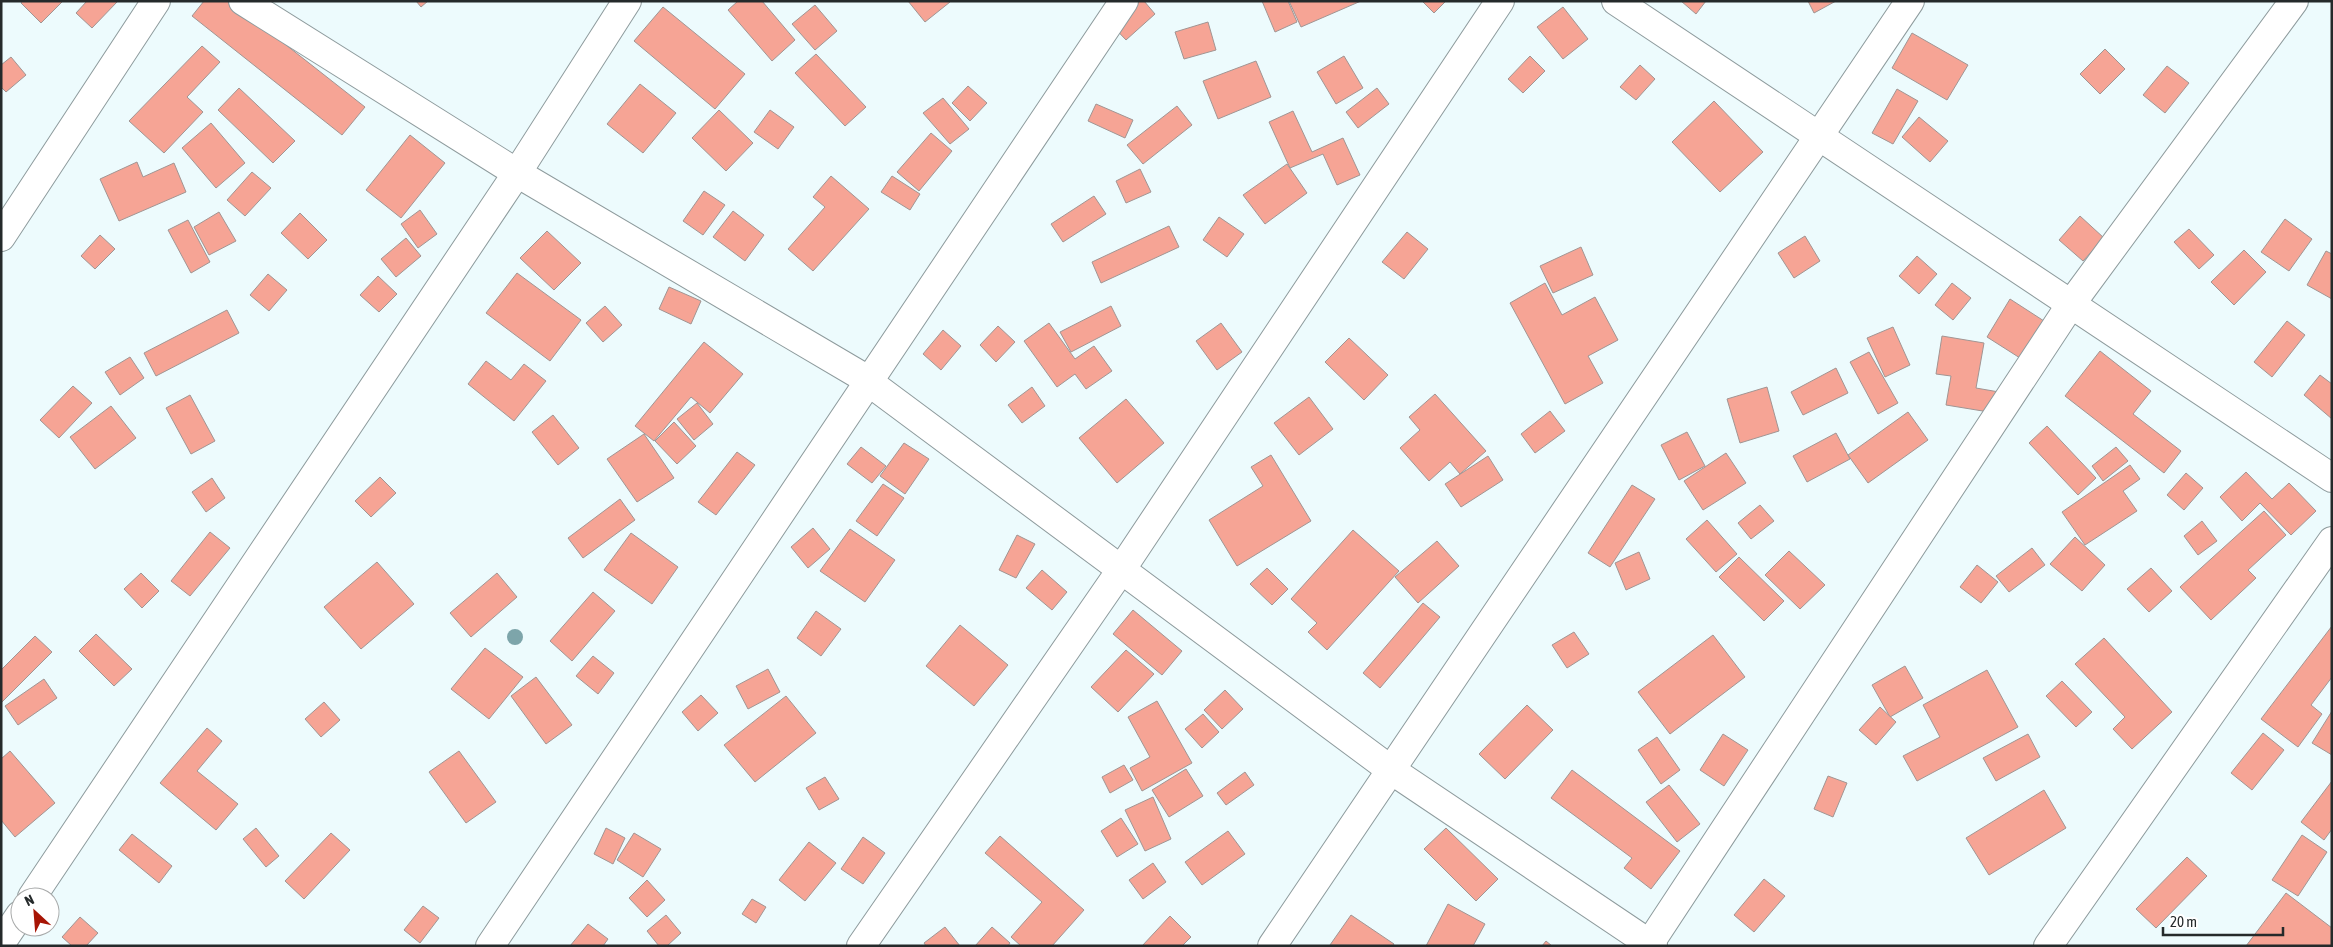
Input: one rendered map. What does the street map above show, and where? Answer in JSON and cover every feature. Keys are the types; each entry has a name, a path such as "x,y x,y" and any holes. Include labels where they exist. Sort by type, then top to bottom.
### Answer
{"street":[{"path":"1,237 156,1"},
{"path":"243,1 518,173 868,382 1391,770 1650,945 2071,304 2294,1"},
{"path":"39,887 518,173 626,1"},
{"path":"490,946 1124,1"},
{"path":"861,946 1121,570 1500,1"},
{"path":"1616,1 2332,478"},
{"path":"1272,946 1910,1"},
{"path":"2048,946 2332,541"},
{"path":"1,943 10,930"}],"building":[{"path":"22,1 63,1 41,23 21,3"},
{"path":"87,1 117,2 92,28 76,13"},
{"path":"204,1 230,1 365,107 342,135 192,16"},
{"path":"416,1 428,1 421,7"},
{"path":"738,1 762,1 795,40 772,61 728,10"},
{"path":"908,1 949,1 950,2 925,22"},
{"path":"1130,1 1144,1 1155,14 1126,40 1108,21"},
{"path":"1262,1 1288,1 1297,22 1275,32"},
{"path":"1289,1 1361,1 1301,27"},
{"path":"1422,1 1446,1 1434,13"},
{"path":"1681,1 1706,1 1696,14"},
{"path":"1808,1 1836,1 1814,13"},
{"path":"815,5 837,31 815,50 792,24"},
{"path":"663,7 745,74 715,109 634,41"},
{"path":"1563,7 1588,39 1563,59 1537,27"},
{"path":"1208,22 1216,50 1184,59 1175,32"},
{"path":"1912,33 1968,65 1947,100 1892,68"},
{"path":"202,46 220,62 187,97 203,112 164,153 129,121"},
{"path":"2105,49 2125,69 2100,94 2080,74"},
{"path":"816,54 866,107 845,126 795,73"},
{"path":"1344,56 1363,88 1336,104 1317,72"},
{"path":"1530,56 1545,71 1523,93 1508,79"},
{"path":"11,57 26,75 6,92 1,87 1,65"},
{"path":"1256,61 1271,97 1218,119 1203,81"},
{"path":"1640,65 1655,79 1636,100 1620,87"},
{"path":"2167,66 2189,83 2165,113 2143,95"},
{"path":"640,84 676,113 643,153 607,124"},
{"path":"968,86 987,103 970,121 952,103"},
{"path":"239,88 295,141 273,163 218,110"},
{"path":"1377,88 1389,104 1358,128 1346,112"},
{"path":"1897,89 1918,101 1893,144 1872,133"},
{"path":"943,98 969,129 950,144 923,113"},
{"path":"1714,101 1763,152 1720,192 1672,142"},
{"path":"1096,104 1133,120 1125,138 1088,121"},
{"path":"1177,106 1192,125 1143,164 1127,145"},
{"path":"719,110 753,143 726,171 692,138"},
{"path":"770,110 794,127 778,149 754,132"},
{"path":"1293,111 1312,152 1343,138 1360,175 1337,185 1323,154 1290,168 1269,122"},
{"path":"1919,117 1948,141 1930,162 1902,137"},
{"path":"211,123 245,163 216,188 182,148"},
{"path":"931,133 952,151 919,191 897,172"},
{"path":"410,135 445,163 401,218 366,190"},
{"path":"137,162 143,177 174,163 186,192 119,221 100,179"},
{"path":"1287,164 1307,193 1265,224 1243,195"},
{"path":"1140,169 1151,192 1126,203 1116,181"},
{"path":"252,172 271,188 245,216 227,200"},
{"path":"831,176 869,209 813,271 788,249 825,207 813,197"},
{"path":"892,176 920,194 910,210 881,192"},
{"path":"704,191 725,205 703,235 683,221"},
{"path":"1094,196 1106,214 1063,242 1051,224"},
{"path":"420,210 437,234 418,248 401,224"},
{"path":"733,211 764,235 745,261 713,237"},
{"path":"219,212 236,241 209,255 194,227"},
{"path":"300,213 327,240 308,259 281,233"},
{"path":"2080,216 2104,238 2083,261 2059,240"},
{"path":"1219,217 1244,234 1227,257 1203,240"},
{"path":"2285,219 2312,239 2289,271 2261,252"},
{"path":"188,220 210,262 191,273 168,230"},
{"path":"1169,226 1179,247 1101,283 1092,262"},
{"path":"2189,229 2214,255 2199,269 2174,242"},
{"path":"547,231 581,263 554,290 520,258"},
{"path":"1407,232 1428,249 1404,279 1382,262"},
{"path":"100,235 115,249 95,269 81,256"},
{"path":"1805,236 1820,261 1794,278 1778,253"},
{"path":"406,238 421,256 396,277 381,259"},
{"path":"1581,247 1593,275 1553,293 1540,266"},
{"path":"2244,250 2266,272 2234,305 2211,282"},
{"path":"2326,251 2332,254 2332,299 2307,285"},
{"path":"1917,256 1937,274 1919,294 1899,276"},
{"path":"517,273 581,320 550,361 486,313"},
{"path":"268,274 287,290 269,311 250,295"},
{"path":"378,276 397,294 379,312 360,295"},
{"path":"1545,283 1562,315 1595,297 1618,340 1588,356 1603,383 1565,404 1510,303"},
{"path":"1952,283 1971,298 1953,320 1935,305"},
{"path":"669,287 701,301 691,324 659,309"},
{"path":"2010,299 2044,321 2020,358 1987,337"},
{"path":"605,306 622,325 603,342 586,323"},
{"path":"1111,306 1121,326 1071,352 1060,332"},
{"path":"227,310 239,333 156,376 144,353"},
{"path":"2287,321 2305,335 2272,377 2254,362"},
{"path":"1049,323 1075,359 1094,346 1112,371 1086,389 1075,374 1057,387 1024,341"},
{"path":"1221,323 1242,352 1217,370 1196,341"},
{"path":"998,326 1015,342 996,362 980,345"},
{"path":"1893,327 1910,365 1885,377 1867,338"},
{"path":"943,330 961,346 941,370 923,354"},
{"path":"1942,336 1984,343 1976,388 1999,392 1995,413 1946,405 1951,376 1936,374"},
{"path":"1349,338 1388,375 1364,400 1325,362"},
{"path":"704,342 743,374 710,413 691,397 654,441 635,426"},
{"path":"2100,351 2151,391 2133,414 2181,451 2164,473 2065,396"},
{"path":"1869,352 1898,403 1878,414 1850,362"},
{"path":"130,357 144,378 120,395 105,372"},
{"path":"486,361 511,380 524,364 546,381 514,421 468,384"},
{"path":"1836,368 1848,393 1803,415 1791,392"},
{"path":"2320,375 2332,384 2332,419 2304,395"},
{"path":"73,386 92,403 59,438 40,420"},
{"path":"1032,387 1045,406 1022,423 1008,405"},
{"path":"1767,387 1779,431 1740,443 1727,399"},
{"path":"1435,394 1486,451 1460,474 1450,462 1429,481 1400,448 1420,430 1409,417"},
{"path":"190,395 215,441 191,454 166,408"},
{"path":"1309,397 1333,429 1299,455 1274,423"},
{"path":"1126,399 1164,443 1117,483 1079,438"},
{"path":"697,403 713,424 694,440 677,419"},
{"path":"111,406 136,438 95,469 70,437"},
{"path":"1550,411 1565,431 1535,453 1521,434"},
{"path":"1908,412 1928,440 1868,483 1848,455"},
{"path":"553,415 579,448 558,465 532,432"},
{"path":"674,422 696,446 677,464 655,441"},
{"path":"2047,426 2096,478 2078,495 2029,443"},
{"path":"1687,432 1705,466 1679,480 1661,445"},
{"path":"1836,433 1850,459 1807,482 1793,456"},
{"path":"644,434 674,478 637,502 607,459"},
{"path":"904,443 929,459 905,494 880,476"},
{"path":"861,447 886,466 872,483 847,464"},
{"path":"2116,447 2128,461 2103,481 2092,466"},
{"path":"737,452 755,465 716,515 698,502"},
{"path":"1726,453 1746,483 1703,510 1684,481"},
{"path":"1271,455 1311,521 1237,566 1209,520 1263,486 1251,467"},
{"path":"1488,456 1503,480 1461,507 1445,484"},
{"path":"2130,465 2140,479 2123,491 2137,511 2085,545 2062,512"},
{"path":"2246,472 2272,499 2289,483 2316,511 2291,535 2260,503 2242,521 2220,497"},
{"path":"2186,473 2203,488 2184,510 2167,495"},
{"path":"380,477 396,493 371,517 355,501"},
{"path":"212,478 225,498 206,512 192,492"},
{"path":"883,484 904,498 877,536 856,521"},
{"path":"1632,485 1655,499 1610,567 1588,553"},
{"path":"620,499 635,520 583,558 568,538"},
{"path":"1760,505 1774,521 1751,539 1738,523"},
{"path":"2264,511 2286,535 2248,570 2256,578 2211,620 2180,587"},
{"path":"1707,520 1737,554 1716,572 1686,539"},
{"path":"2202,521 2217,541 2198,555 2184,536"},
{"path":"813,528 830,549 808,568 791,547"},
{"path":"850,529 895,560 865,602 820,571"},
{"path":"1353,530 1399,571 1327,650 1308,632 1317,623 1291,599"},
{"path":"210,532 230,548 190,596 171,581"},
{"path":"631,533 678,567 652,604 604,570"},
{"path":"1017,535 1035,544 1016,578 999,570"},
{"path":"2075,537 2105,565 2082,591 2050,564"},
{"path":"1437,541 1459,566 1418,603 1395,577"},
{"path":"2032,548 2045,565 2009,592 1996,576"},
{"path":"1789,551 1825,585 1800,609 1765,575"},
{"path":"1639,552 1650,579 1626,590 1615,563"},
{"path":"1739,557 1784,601 1764,621 1719,577"},
{"path":"377,562 414,604 361,649 324,607"},
{"path":"1977,565 1998,582 1981,603 1960,587"},
{"path":"1267,568 1288,589 1272,605 1250,584"},
{"path":"2151,568 2172,591 2149,612 2127,589"},
{"path":"1042,570 1067,592 1052,610 1026,588"},
{"path":"141,573 159,591 142,608 124,589"},
{"path":"497,573 517,597 471,637 450,613"},
{"path":"593,592 615,611 572,661 550,641"},
{"path":"1423,603 1440,617 1380,688 1363,673"},
{"path":"1133,610 1182,651 1162,675 1113,634"},
{"path":"816,611 841,629 821,656 797,638"},
{"path":"960,625 1008,665 974,706 926,666"},
{"path":"2332,626 2332,677 2311,705 2322,714 2298,747 2261,719"},
{"path":"1574,632 1589,654 1567,668 1552,645"},
{"path":"96,634 132,669 114,686 79,651"},
{"path":"1713,635 1745,677 1670,734 1638,692"},
{"path":"35,636 52,652 1,703 1,670"},
{"path":"2104,638 2172,712 2132,749 2113,729 2125,717 2075,664"},
{"path":"485,648 523,677 489,719 451,689"},
{"path":"1126,650 1154,674 1118,712 1091,687"},
{"path":"593,656 614,673 598,694 576,676"},
{"path":"1905,666 1923,698 1890,717 1872,685"},
{"path":"768,669 780,692 748,709 736,686"},
{"path":"1987,670 2018,727 1917,781 1903,756 1940,737 1923,705"},
{"path":"536,677 572,725 546,744 511,696"},
{"path":"44,679 57,698 18,725 5,706"},
{"path":"2062,681 2092,712 2076,727 2046,696"},
{"path":"1225,690 1243,709 1222,729 1204,710"},
{"path":"701,695 718,713 698,731 682,712"},
{"path":"786,696 816,733 755,782 724,745"},
{"path":"1157,701 1192,763 1142,791 1130,768 1150,757 1128,717"},
{"path":"324,702 340,720 321,737 305,719"},
{"path":"1527,705 1553,730 1505,779 1479,754"},
{"path":"1880,707 1896,722 1876,745 1859,730"},
{"path":"2332,711 2332,755 2312,743"},
{"path":"1203,714 1219,732 1202,748 1185,729"},
{"path":"207,728 222,741 197,771 238,804 216,830 160,783"},
{"path":"2263,733 2284,750 2252,790 2231,773"},
{"path":"1723,734 1748,750 1724,786 1700,770"},
{"path":"2028,734 2040,757 1996,781 1983,758"},
{"path":"1657,737 1680,770 1661,784 1638,750"},
{"path":"10,751 55,803 15,837 1,820 1,759"},
{"path":"459,751 496,802 466,823 429,772"},
{"path":"1124,765 1133,780 1110,793 1102,777"},
{"path":"1186,769 1203,796 1169,817 1152,790"},
{"path":"1572,770 1680,851 1651,889 1624,868 1632,858 1551,798"},
{"path":"1245,772 1254,785 1226,805 1217,793"},
{"path":"1828,776 1847,783 1833,817 1814,809"},
{"path":"825,777 839,799 819,810 806,788"},
{"path":"2332,781 2332,829 2324,840 2301,822"},
{"path":"1669,785 1700,824 1677,842 1646,802"},
{"path":"2044,790 2066,828 1989,875 1966,838"},
{"path":"1153,797 1171,839 1145,851 1125,810"},
{"path":"1121,818 1138,844 1117,857 1101,831"},
{"path":"256,828 279,856 266,867 243,839"},
{"path":"606,828 625,838 613,864 594,854"},
{"path":"1446,828 1498,879 1476,901 1424,849"},
{"path":"1228,831 1245,854 1202,885 1185,862"},
{"path":"331,833 350,850 304,899 285,881"},
{"path":"634,833 661,849 643,877 617,860"},
{"path":"132,834 172,866 159,883 119,850"},
{"path":"2302,835 2327,852 2298,896 2272,880"},
{"path":"1000,836 1084,910 1052,946 1021,946 1011,937 1042,902 985,853"},
{"path":"863,837 885,853 863,884 841,869"},
{"path":"809,842 836,863 805,901 779,880"},
{"path":"2187,857 2207,876 2156,928 2136,909"},
{"path":"1153,863 1166,882 1143,899 1129,880"},
{"path":"1764,879 1785,896 1754,932 1734,915"},
{"path":"647,880 665,900 647,917 629,898"},
{"path":"2286,893 2332,928 2332,946 2246,946"},
{"path":"752,899 766,907 756,923 742,914"},
{"path":"1448,904 1485,924 1473,946 1426,946"},
{"path":"423,906 439,918 420,943 404,930"},
{"path":"666,915 681,933 667,946 659,946 647,931"},
{"path":"1351,915 1394,944 1393,946 1330,945"},
{"path":"1170,916 1191,937 1182,946 1142,946"},
{"path":"80,917 98,933 86,946 72,946 62,937"},
{"path":"588,924 608,939 603,946 570,946"},
{"path":"945,927 960,946 926,946 924,943"},
{"path":"992,927 1010,943 1008,946 975,946"},
{"path":"1546,941 1552,946 1542,946"}]}
